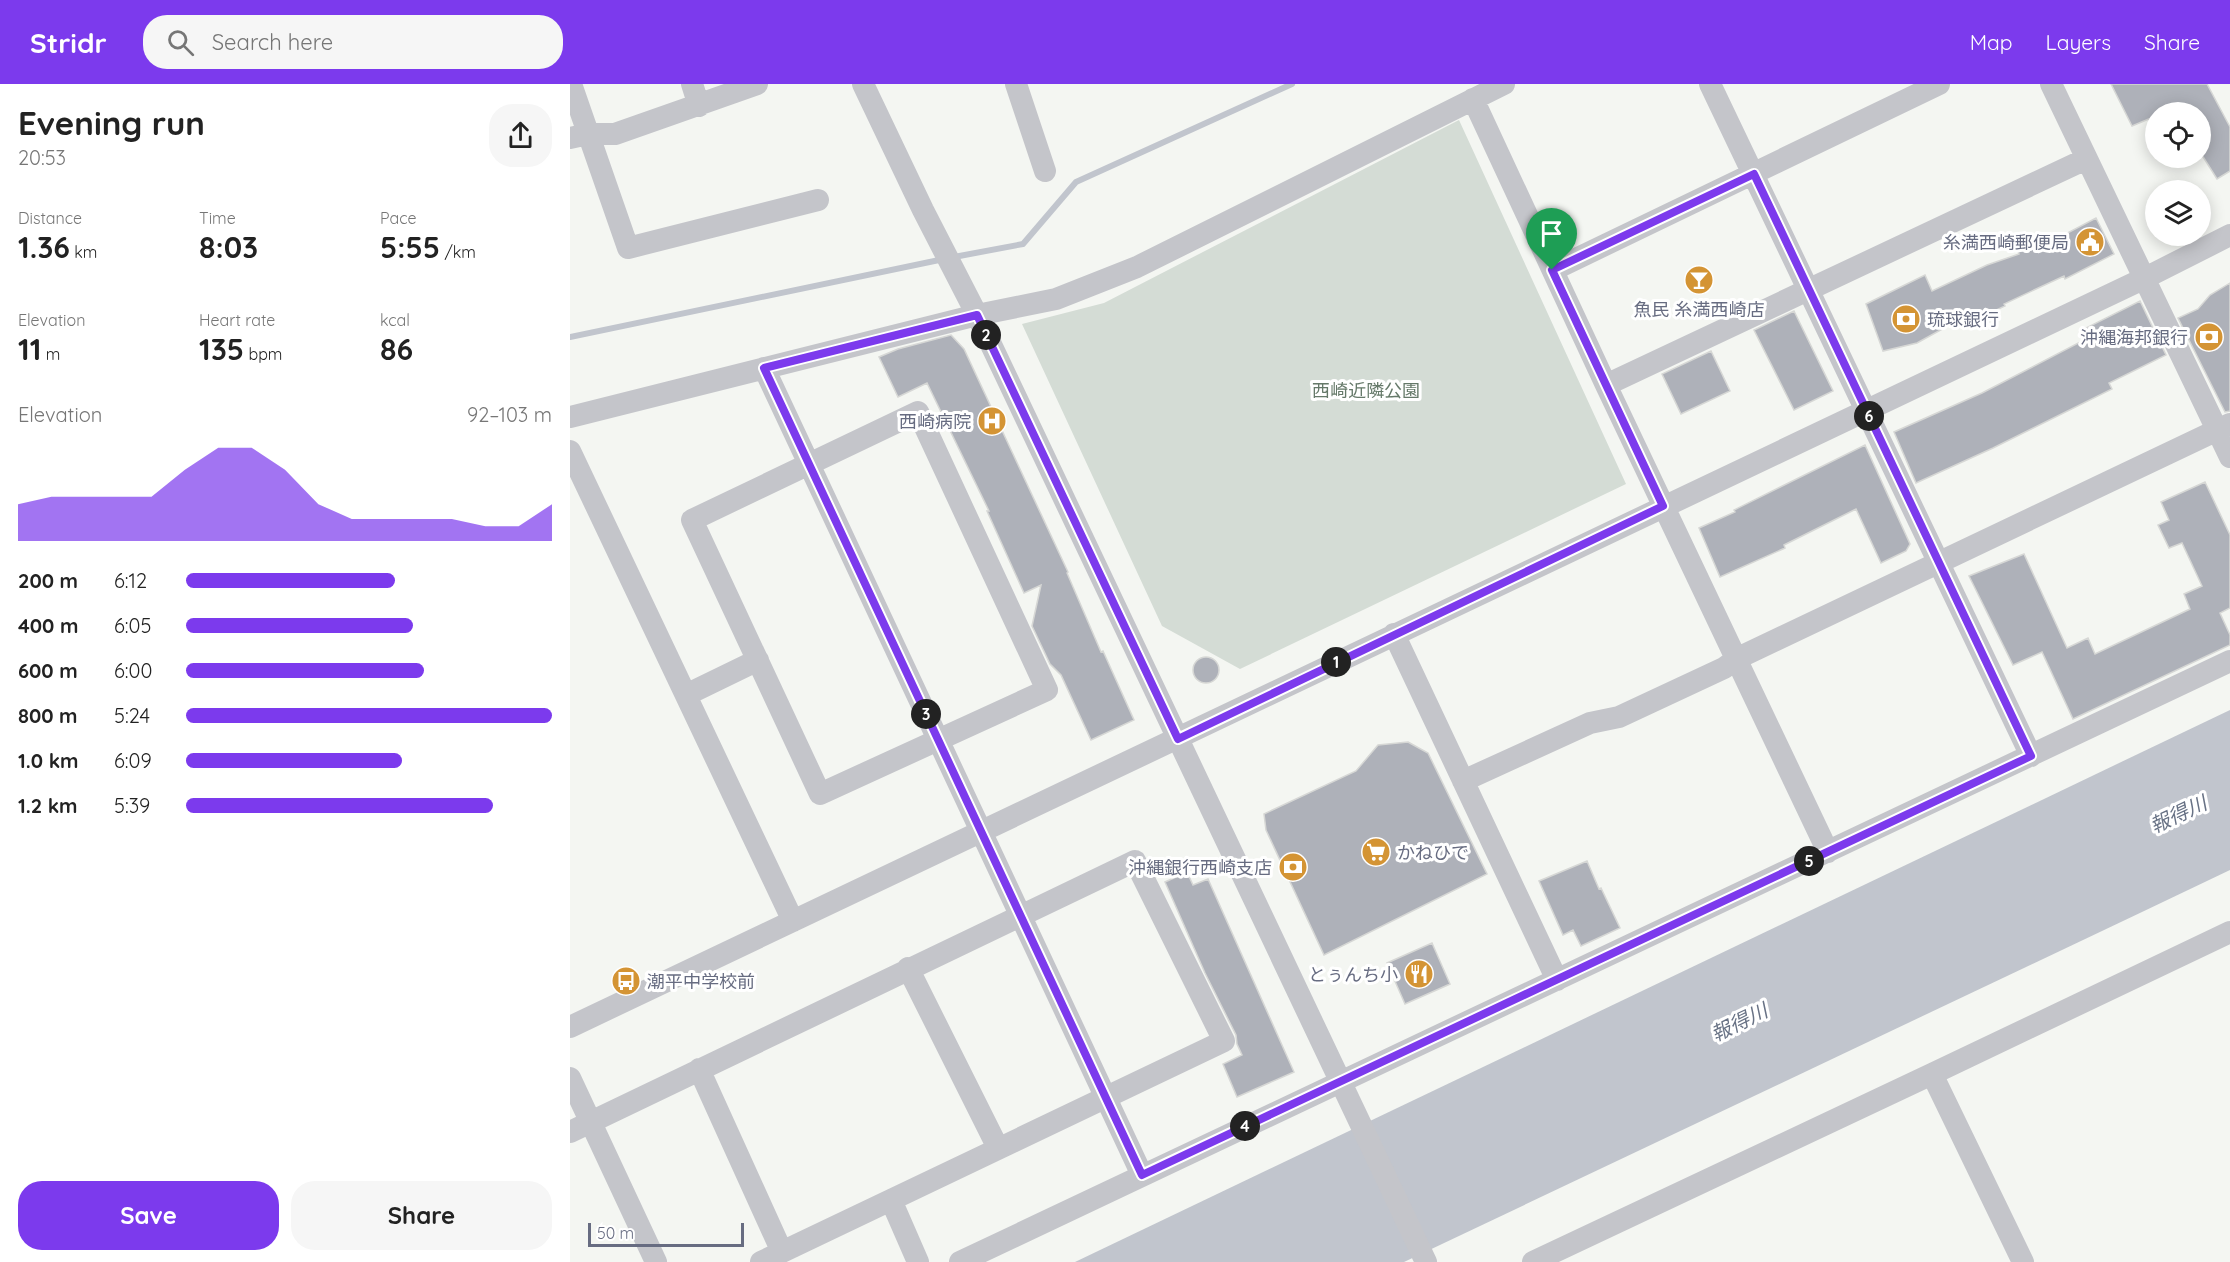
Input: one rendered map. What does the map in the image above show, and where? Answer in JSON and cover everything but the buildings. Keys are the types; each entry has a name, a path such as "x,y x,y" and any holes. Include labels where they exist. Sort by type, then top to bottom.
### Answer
{"street":[{"path":"571,84 579,136 628,249 818,200"},
{"path":"692,84 699,105"},
{"path":"579,136 615,134 757,84"},
{"path":"863,84 923,210 977,315 1426,1262"},
{"path":"1016,84 1045,171"},
{"path":"570,417 977,315 1056,299 1137,267 1504,84"},
{"path":"1710,84 2031,756"},
{"path":"1552,270 1939,84"},
{"path":"2051,84 2145,278 2224,427 2230,457"},
{"path":"1473,99 1828,852"},
{"path":"1606,385 2086,159"},
{"path":"570,1027 2145,278 2230,235"},
{"path":"764,368 1142,1175"},
{"path":"918,411 1047,690 820,794 692,520 810,465 918,411"},
{"path":"1463,781 1590,723 1619,717 2224,427"},
{"path":"570,451 793,921"},
{"path":"1394,634 1557,980"},
{"path":"686,695 758,660"},
{"path":"960,1262 2230,661"},
{"path":"570,1132 1020,914 1135,861 1224,1041 761,1262"},
{"path":"1533,1262 2230,932"},
{"path":"908,968 998,1149"},
{"path":"699,1069 782,1252"},
{"path":"1932,1074 2023,1262"},
{"path":"570,1078 656,1262"},
{"path":"891,1200 918,1262"}],"green space":[{"name":"西崎近隣公園","path":"1459,120 1626,484 1240,669 1162,626 1022,324 1104,303"}],"water":[{"name":"報得川","path":"2230,710 2230,870 1404,1262 1075,1262"}],"waterway":[{"path":"954,257 1023,244 1076,182 1292,84"},
{"path":"570,337 944,259"}],"place":[{"name":"糸満西崎郵便局","path":"2090,242"},
{"name":"魚民 糸満西崎店","path":"1699,280"},
{"name":"琉球銀行","path":"1906,319"},
{"name":"沖縄海邦銀行","path":"2209,337"},
{"name":"西崎病院","path":"992,421"},
{"name":"かねひで","path":"1376,852"},
{"name":"沖縄銀行西崎支店","path":"1293,867"},
{"name":"とぅんち小","path":"1419,974"},
{"name":"潮平中学校前","path":"626,981"}],"route":[{"path":"1754,174 2031,756 1142,1175 764,368 977,315 1178,739 1663,506 1552,270 1754,174"}]}
